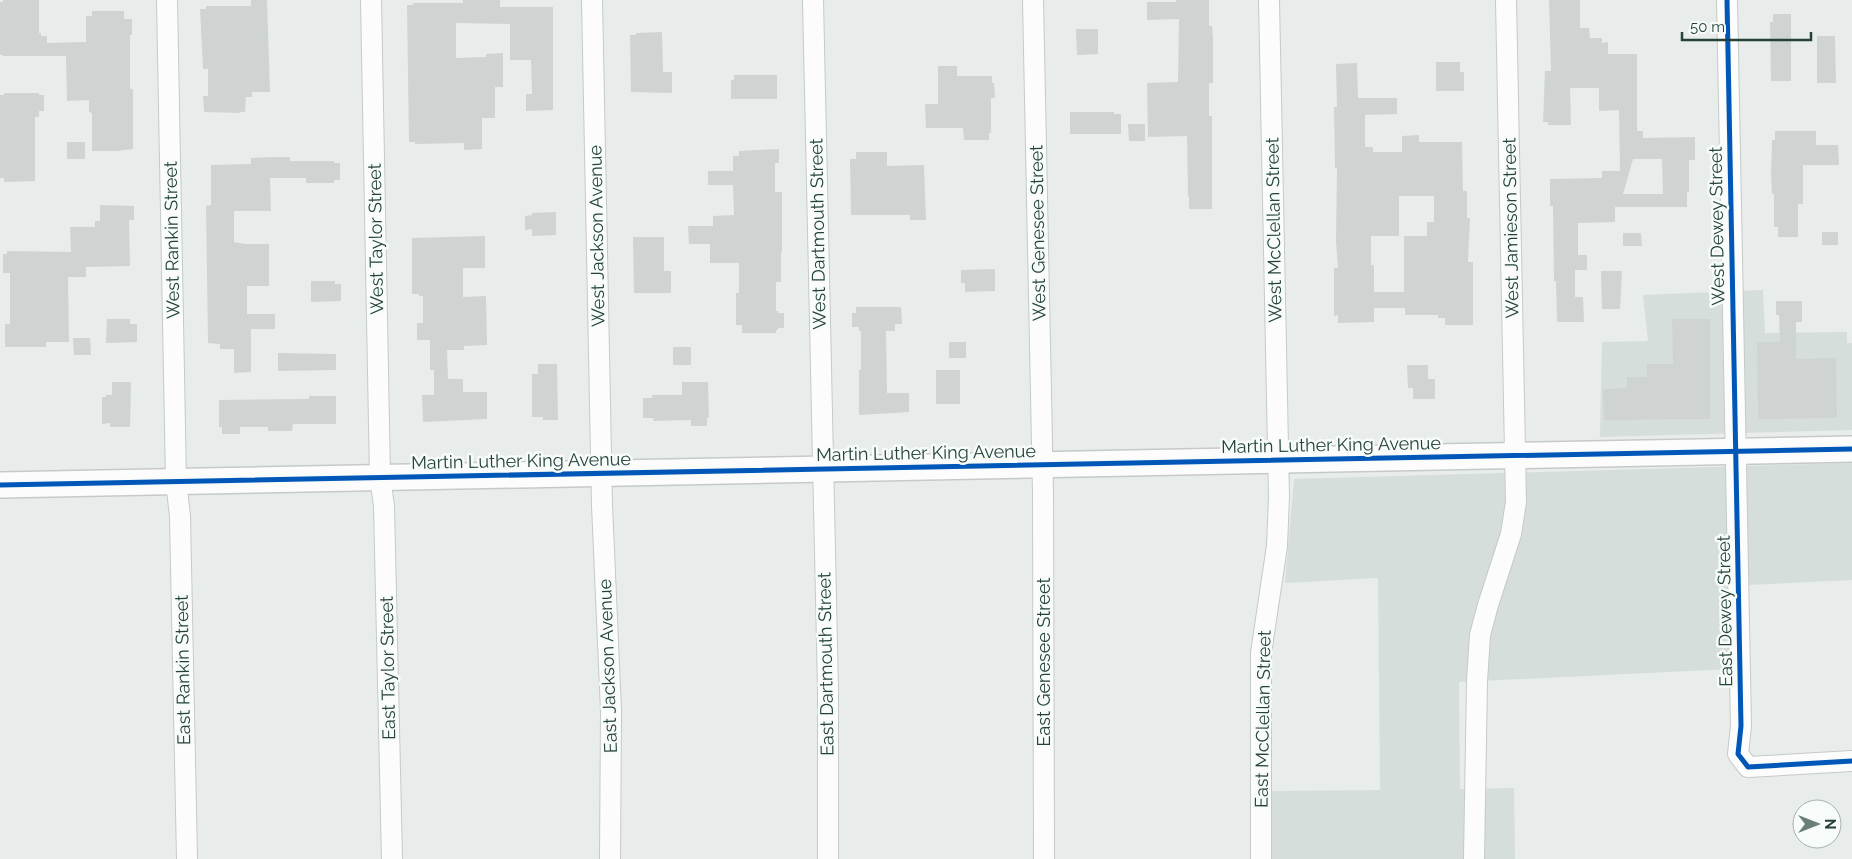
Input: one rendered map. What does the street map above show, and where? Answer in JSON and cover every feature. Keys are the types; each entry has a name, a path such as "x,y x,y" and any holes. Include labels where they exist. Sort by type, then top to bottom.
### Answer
{"street":[{"name":"West Rankin Street","path":"167,0 176,481"},
{"name":"West Taylor Street","path":"371,0 380,477"},
{"name":"West Jackson Avenue","path":"592,0 602,473"},
{"name":"West Dartmouth Street","path":"813,0 822,469"},
{"name":"West Genesee Street","path":"1033,0 1042,465"},
{"name":"West McClellan Street","path":"1270,0 1278,460"},
{"name":"West Jamieson Street","path":"1474,859 1477,681 1480,635 1488,605 1504,561 1516,502 1506,0"},
{"name":"West Dewey Street","path":"1726,0 1735,452"},
{"name":"Martin Luther King Avenue","path":"0,485 1852,449"},
{"name":"East Dewey Street","path":"1735,452 1741,726 1738,754 1748,767 1852,761"},
{"name":"East McClellan Street","path":"1261,859 1261,653 1277,546 1278,460"},
{"name":"East Genesee Street","path":"1042,465 1044,859"},
{"name":"East Dartmouth Street","path":"822,469 828,690 828,859"},
{"name":"East Jackson Avenue","path":"602,473 611,711 610,859"},
{"name":"East Taylor Street","path":"380,477 384,506 392,859"},
{"name":"East Rankin Street","path":"176,481 180,516 187,859"}],"shaded area":[{"path":"1763,290 1765,333 1847,332 1847,343 1852,343 1852,430 1600,437 1602,342 1648,341 1643,295"},
{"path":"1852,463 1852,580 1728,586 1731,669 1459,682 1460,789 1514,788 1515,859 1270,859 1269,791 1380,790 1378,578 1285,583 1294,479"}],"building":[{"path":"3,0 39,0 39,33 41,33 41,36 47,36 47,43 86,42 86,16 92,16 92,11 124,11 124,19 132,19 132,35 130,35 130,89 133,89 133,149 92,151 92,113 89,112 89,100 67,101 66,56 0,55 0,2 3,2"},
{"path":"251,0 267,0 270,92 252,92 252,97 246,97 245,112 204,112 203,96 208,96 208,69 203,69 200,9 206,9 206,6 251,6"},
{"path":"463,0 500,0 500,7 553,7 553,110 526,111 526,94 532,94 531,60 510,60 510,24 456,23 456,58 486,57 486,54 503,53 503,87 495,87 495,118 482,118 482,149 464,150 464,143 415,144 415,142 409,142 407,5 413,5 413,3 463,3"},
{"path":"1176,0 1209,0 1209,26 1212,26 1213,37 1213,83 1209,83 1209,116 1212,116 1212,209 1189,209 1187,136 1148,137 1147,83 1178,82 1179,19 1147,20 1147,2 1176,2"},
{"path":"1549,0 1580,0 1580,28 1589,28 1590,38 1602,38 1602,43 1608,42 1608,54 1637,54 1637,131 1643,131 1643,138 1695,137 1695,160 1689,160 1687,207 1615,207 1615,222 1578,223 1578,255 1587,255 1587,270 1575,270 1575,297 1583,297 1584,322 1557,322 1556,281 1554,281 1553,206 1550,206 1550,179 1602,178 1602,171 1620,171 1619,110 1599,111 1599,88 1570,88 1571,125 1548,125 1548,122 1543,122 1545,71 1551,71","holes":["1633,159 1662,159 1663,194 1623,194"]},
{"path":"1773,14 1791,14 1791,81 1771,81 1770,22 1773,22"},
{"path":"1076,29 1098,29 1098,54 1077,55"},
{"path":"662,32 663,72 672,72 672,93 631,92 630,35"},
{"path":"1817,36 1835,36 1836,83 1817,83"},
{"path":"1436,62 1460,62 1460,72 1464,72 1464,91 1436,91"},
{"path":"1357,63 1358,98 1397,98 1397,114 1365,115 1365,147 1373,147 1373,152 1402,152 1402,136 1419,135 1419,142 1462,142 1463,191 1467,191 1467,218 1470,218 1468,262 1473,262 1473,325 1445,325 1445,318 1438,318 1438,315 1405,315 1405,308 1374,308 1374,322 1338,323 1338,315 1334,316 1334,268 1338,268 1334,107 1337,107 1336,64","holes":["1399,196 1434,196 1434,222 1427,222 1427,236 1404,236 1404,292 1374,292 1374,265 1371,265 1371,236 1399,236"]},
{"path":"938,66 957,66 957,76 992,76 995,98 991,98 991,133 989,133 989,140 964,140 963,128 926,128 925,104 938,104"},
{"path":"734,75 777,75 777,99 731,99 731,80 734,80"},
{"path":"4,93 39,93 39,95 44,95 44,111 39,111 39,117 35,117 35,181 4,182 4,178 0,178 0,95 4,95"},
{"path":"1070,112 1114,112 1114,114 1121,114 1121,134 1070,134"},
{"path":"1128,124 1145,124 1145,141 1129,141"},
{"path":"1775,131 1816,131 1816,145 1838,145 1839,165 1803,165 1803,204 1798,204 1798,237 1778,237 1778,227 1774,227 1774,194 1772,194 1771,176 1772,140 1775,140"},
{"path":"67,142 85,142 85,159 67,159"},
{"path":"779,149 779,163 775,163 775,192 782,192 782,252 781,282 776,282 776,311 784,313 784,328 778,328 776,333 742,333 742,325 736,325 736,293 739,293 739,263 710,263 710,244 689,244 688,226 713,226 713,216 734,215 733,185 708,185 708,171 733,171 733,156 739,156 739,151"},
{"path":"856,152 887,152 887,166 924,165 926,220 910,220 910,215 851,215 850,159 856,159"},
{"path":"290,157 290,161 334,161 334,163 340,163 340,180 334,180 334,183 306,183 306,178 270,178 271,211 234,211 234,242 269,244 269,286 247,286 247,314 275,314 275,329 251,329 251,372 234,373 234,349 220,349 220,344 208,343 206,206 211,205 211,165 251,164 251,158"},
{"path":"100,205 134,206 134,220 129,220 130,266 86,267 86,277 68,277 69,342 46,342 46,347 5,347 5,324 10,324 10,273 3,273 3,254 7,254 7,251 71,252 70,227 95,227 95,221 100,221"},
{"path":"556,212 556,235 532,236 532,229 525,230 525,216 532,215 532,213"},
{"path":"1822,232 1838,232 1838,245 1822,245"},
{"path":"1623,233 1641,233 1642,246 1623,246"},
{"path":"485,236 485,268 463,268 463,297 486,296 487,345 464,346 464,350 447,350 448,379 463,379 463,392 487,392 487,419 423,422 422,395 434,395 434,370 430,370 430,340 417,340 417,323 423,323 423,296 412,294 412,238"},
{"path":"633,237 664,237 664,271 671,271 671,293 634,293"},
{"path":"995,269 995,291 965,292 965,283 961,283 961,270"},
{"path":"1601,271 1622,271 1620,309 1602,309"},
{"path":"311,281 335,281 335,284 341,284 341,301 311,302"},
{"path":"1776,301 1802,301 1802,322 1796,322 1796,359 1836,358 1837,418 1758,419 1757,342 1780,342 1779,315 1776,315"},
{"path":"856,307 901,307 902,324 895,324 895,331 886,331 887,393 909,393 909,412 859,415 861,331 859,331 859,327 852,327 852,313 856,313"},
{"path":"107,319 130,319 130,324 137,324 137,342 106,343"},
{"path":"1672,319 1710,319 1710,419 1604,420 1603,389 1627,388 1627,377 1647,377 1647,364 1673,364"},
{"path":"73,338 90,338 91,355 74,355"},
{"path":"949,342 966,342 966,358 949,358"},
{"path":"673,347 691,347 691,365 673,365"},
{"path":"278,353 336,354 336,370 278,371"},
{"path":"538,364 557,364 558,420 543,420 543,417 532,417 532,374 538,374"},
{"path":"1407,365 1428,365 1428,379 1435,379 1435,399 1413,399 1413,388 1408,388"},
{"path":"936,370 960,370 960,404 936,404"},
{"path":"112,382 131,382 130,427 110,427 110,423 102,424 102,397 112,395"},
{"path":"682,382 708,382 709,418 707,418 707,426 691,426 691,420 654,421 653,418 643,418 643,398 652,398 652,395 682,395"},
{"path":"309,396 336,396 336,424 293,424 292,431 268,431 268,427 240,427 240,434 222,434 222,427 219,427 219,400 309,399"}],"cycle path":[{"path":"1727,0 1741,726 1738,754 1748,767 1852,761"},
{"path":"0,485 1852,449"}]}
